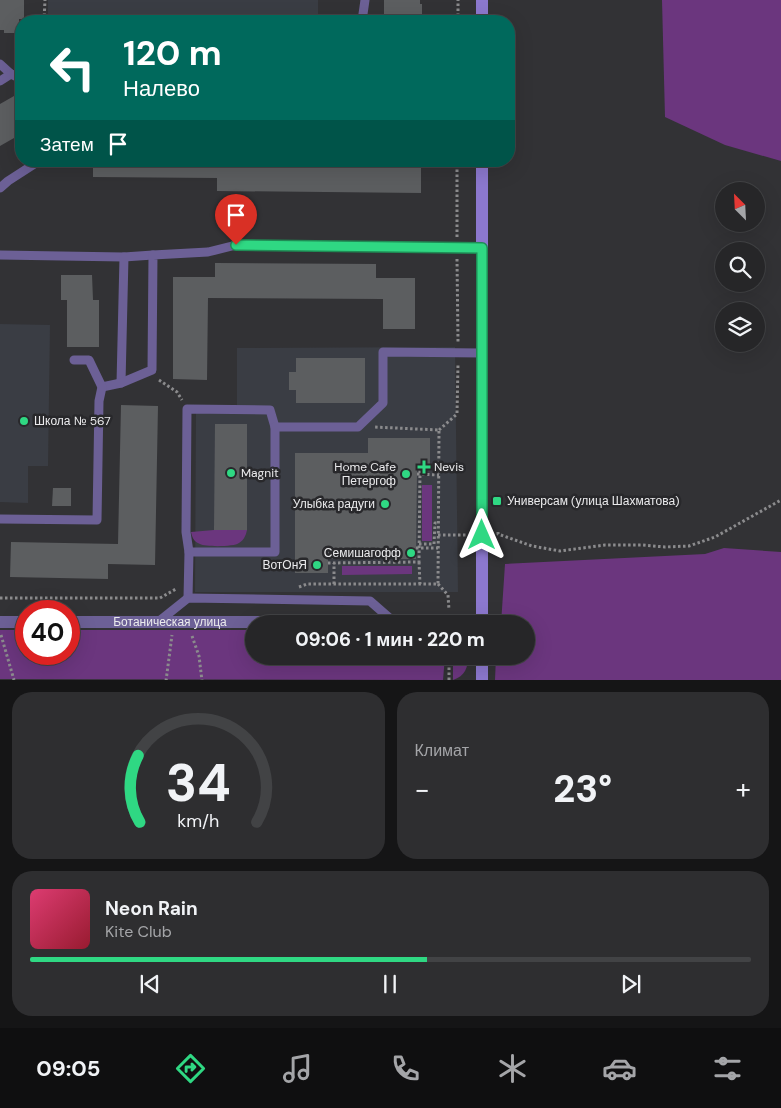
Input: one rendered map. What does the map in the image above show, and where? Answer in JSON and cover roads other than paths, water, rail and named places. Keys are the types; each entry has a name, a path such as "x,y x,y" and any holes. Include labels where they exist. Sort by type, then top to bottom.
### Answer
{"street":[{"path":"482,0 482,15"},
{"path":"482,167 482,615"},
{"path":"0,622 15,622"},
{"name":"Ботаническая улица","path":"80,622 245,622"},
{"path":"482,665 482,680"}],"lane":[{"path":"363,15 365,0"},
{"path":"0,64 15,76"},
{"path":"0,81 11,74"},
{"path":"0,188 30,167"},
{"path":"0,256 124,257 208,252 236,245 482,248"},
{"path":"102,388 152,370 153,254"},
{"path":"121,382 124,257"},
{"path":"275,426 358,427 383,403 383,352 482,353"},
{"path":"0,520 96,520 99,401 102,388 89,360 74,360"},
{"path":"188,598 190,552 186,532 187,409 270,410 275,426 275,552 190,552"},
{"path":"158,622 188,598 370,601 386,615"}],"place":[{"name":"Школа № 567","path":"24,421"},
{"name":"Nevis","path":"424,467"},
{"name":"Magnit","path":"231,473"},
{"name":"Home Cafe Петергоф","path":"406,474"},
{"name":"Универсам (улица Шахматова)","path":"497,501"},
{"name":"Улыбка радуги","path":"385,504"},
{"name":"Семишагофф","path":"411,553"},
{"name":"ВотОнЯ","path":"317,565"}]}
